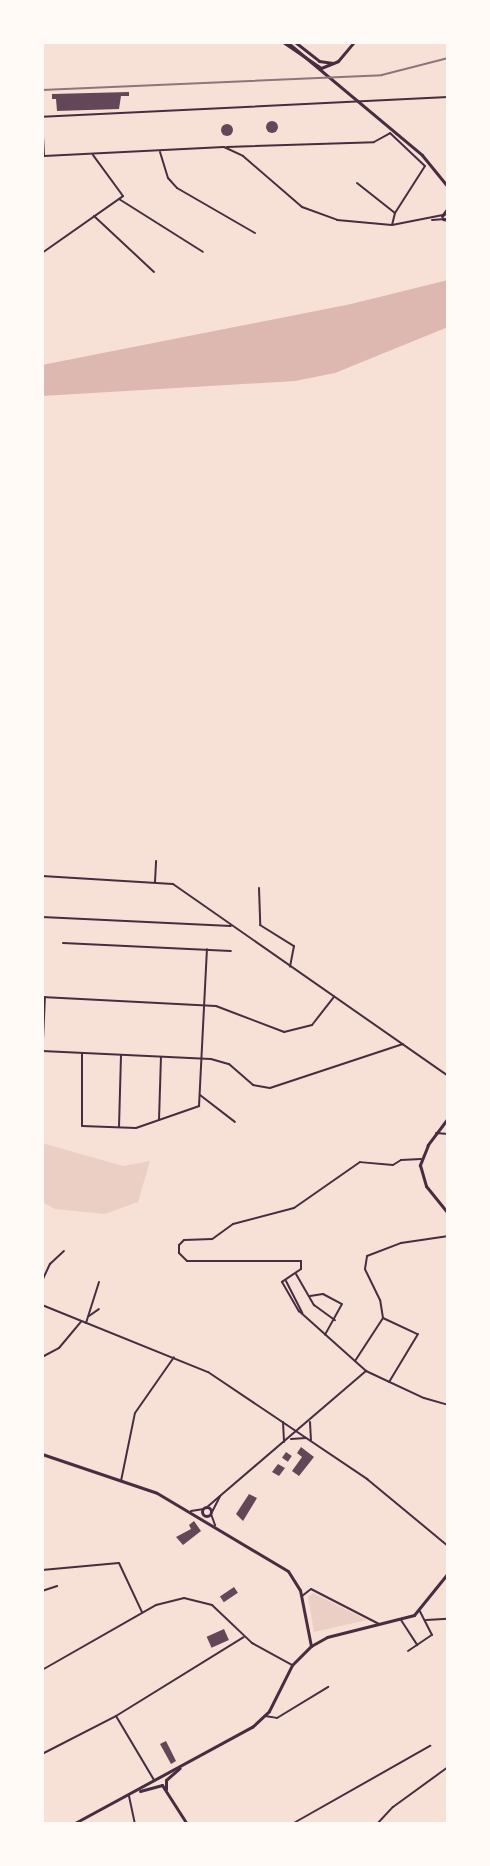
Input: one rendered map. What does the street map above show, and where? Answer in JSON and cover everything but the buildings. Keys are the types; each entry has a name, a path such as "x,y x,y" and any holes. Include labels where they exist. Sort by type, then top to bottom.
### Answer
{"main road":[{"path":"283,42 315,67 338,61 354,42"},
{"path":"287,42 422,155 448,187"},
{"path":"295,42 319,62 338,61"},
{"path":"448,208 442,217 448,219"},
{"path":"448,1118 436,1133 422,1159 422,1179 448,1213"},
{"path":"42,1454 157,1493 191,1511 208,1515"},
{"path":"205,1508 208,1515"},
{"path":"205,1508 215,1525 288,1571 302,1596 311,1646"},
{"path":"139,1791 154,1780 180,1768 266,1716 292,1665 311,1646 327,1637 401,1620 420,1611 448,1573"},
{"path":"180,1768 166,1780 166,1789 186,1824"},
{"path":"73,1824 157,1784 166,1789"}],"street":[{"path":"392,225 395,213 426,166 390,133 374,142 43,156 42,116 448,97"},
{"path":"224,147 243,156 302,207 351,224 392,225 448,214"},
{"path":"160,152 168,178 177,188 255,233"},
{"path":"42,253 119,199 123,191 93,155"},
{"path":"357,183 395,213"},
{"path":"119,199 203,252"},
{"path":"94,216 154,272"},
{"path":"155,882 156,861"},
{"path":"42,876 173,884 448,1076"},
{"path":"259,888 260,925 294,946 290,967"},
{"path":"42,917 233,926"},
{"path":"63,943 231,951"},
{"path":"82,1053 80,1124 136,1128 199,1106 207,950"},
{"path":"42,1062 44,997 203,1005 240,1012 274,1030 294,1031 312,1025 334,996"},
{"path":"42,1051 221,1061 253,1085 270,1088 404,1044"},
{"path":"119,1127 121,1055"},
{"path":"159,1120 162,1057"},
{"path":"200,1095 235,1122"},
{"path":"436,1133 448,1134"},
{"path":"422,1159 402,1160 393,1165 360,1162 283,1214 237,1222 212,1239 188,1239 179,1245 180,1256 187,1261 301,1262 302,1266 295,1274 282,1282 302,1313 366,1371 389,1383 448,1405"},
{"path":"355,1361 383,1317 380,1300 365,1269 367,1256 383,1247 448,1236"},
{"path":"42,1281 50,1264 64,1251"},
{"path":"295,1274 315,1307 335,1320"},
{"path":"286,1280 302,1313"},
{"path":"86,1323 99,1282"},
{"path":"310,1296 323,1294 341,1303 335,1320 325,1335"},
{"path":"42,1305 81,1322 175,1356 208,1372 367,1479 448,1546"},
{"path":"89,1316 99,1309"},
{"path":"383,1317 418,1334 389,1383"},
{"path":"42,1357 59,1348 81,1322"},
{"path":"121,1481 135,1413 175,1356"},
{"path":"191,1511 205,1508 366,1371"},
{"path":"310,1421 310,1439"},
{"path":"283,1422 284,1442"},
{"path":"288,1439 310,1439"},
{"path":"215,1525 208,1515 222,1493"},
{"path":"42,1570 119,1563 142,1612"},
{"path":"42,1591 57,1586"},
{"path":"302,1596 311,1589 380,1624"},
{"path":"42,1670 142,1612 169,1600 193,1598 212,1605 244,1637 292,1665"},
{"path":"408,1651 432,1635 420,1611"},
{"path":"426,1620 448,1619"},
{"path":"401,1620 417,1646"},
{"path":"42,1754 116,1716 244,1637"},
{"path":"266,1716 277,1718 328,1687"},
{"path":"116,1716 154,1780"},
{"path":"292,1824 430,1746"},
{"path":"377,1824 393,1807 448,1767"},
{"path":"129,1796 135,1824"}],"shaded area":[{"path":"448,280 448,327 335,373 295,381 42,396 42,365 351,304"},
{"path":"42,1143 123,1166 150,1161 138,1202 105,1214 55,1209 42,1202"},
{"path":"313,1593 367,1620 314,1632 308,1597"}],"railway":[{"path":"42,90 382,75 448,58"}]}
